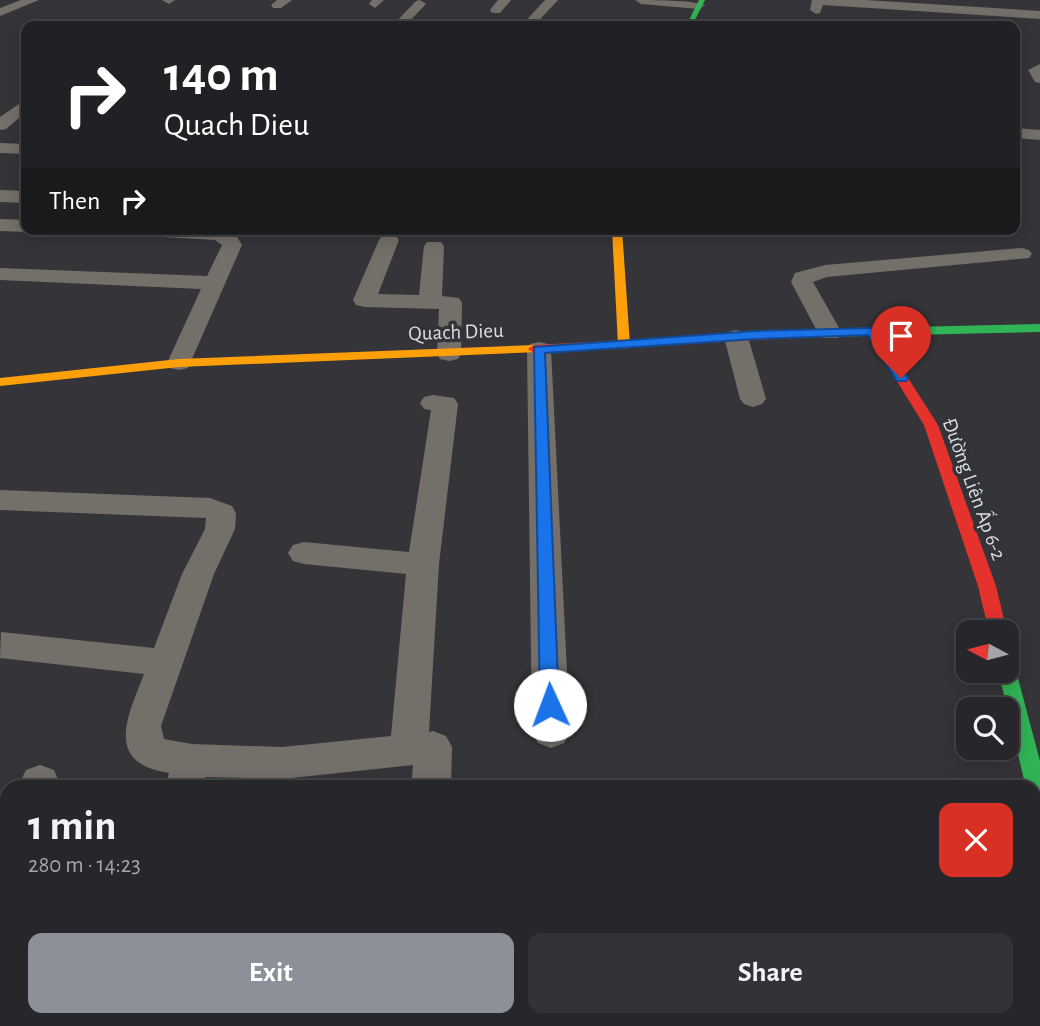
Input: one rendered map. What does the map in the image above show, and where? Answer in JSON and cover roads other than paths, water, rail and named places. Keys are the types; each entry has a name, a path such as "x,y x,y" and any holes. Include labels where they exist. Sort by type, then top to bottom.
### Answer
{"main road":[{"path":"692,21 701,2"},
{"path":"617,235 624,345"},
{"name":"Quach Dieu","path":"0,382 179,363 449,354 872,331 1040,328"},
{"name":"Đường Liên Ấp 6-2","path":"872,331 931,425 987,586 995,620"},
{"path":"1011,683 1032,744 1037,780"}],"street":[{"path":"0,12 33,0"},
{"path":"532,21 552,0"},
{"path":"641,0 701,2"},
{"path":"820,14 817,2 822,1 964,5 1040,15"},
{"path":"403,21 420,4"},
{"path":"964,5 972,21"},
{"path":"1040,68 1035,70 1040,79"},
{"path":"0,108 21,107"},
{"path":"0,125 21,109"},
{"path":"1020,133 1040,135"},
{"path":"0,148 21,149"},
{"path":"0,196 21,197"},
{"path":"0,225 21,226"},
{"path":"179,363 235,235"},
{"path":"389,240 364,300 451,303 449,354"},
{"path":"430,302 434,246"},
{"path":"830,333 802,282 808,275 1022,254"},
{"path":"0,274 213,283"},
{"path":"736,337 753,399"},
{"path":"539,349 551,732"},
{"path":"0,500 210,508 221,513 220,529 198,574 143,726 147,748 187,774 409,750 423,564 445,404 433,404"},
{"path":"304,553 423,564"},
{"path":"1,645 166,663"},
{"path":"431,780 433,747"}]}
